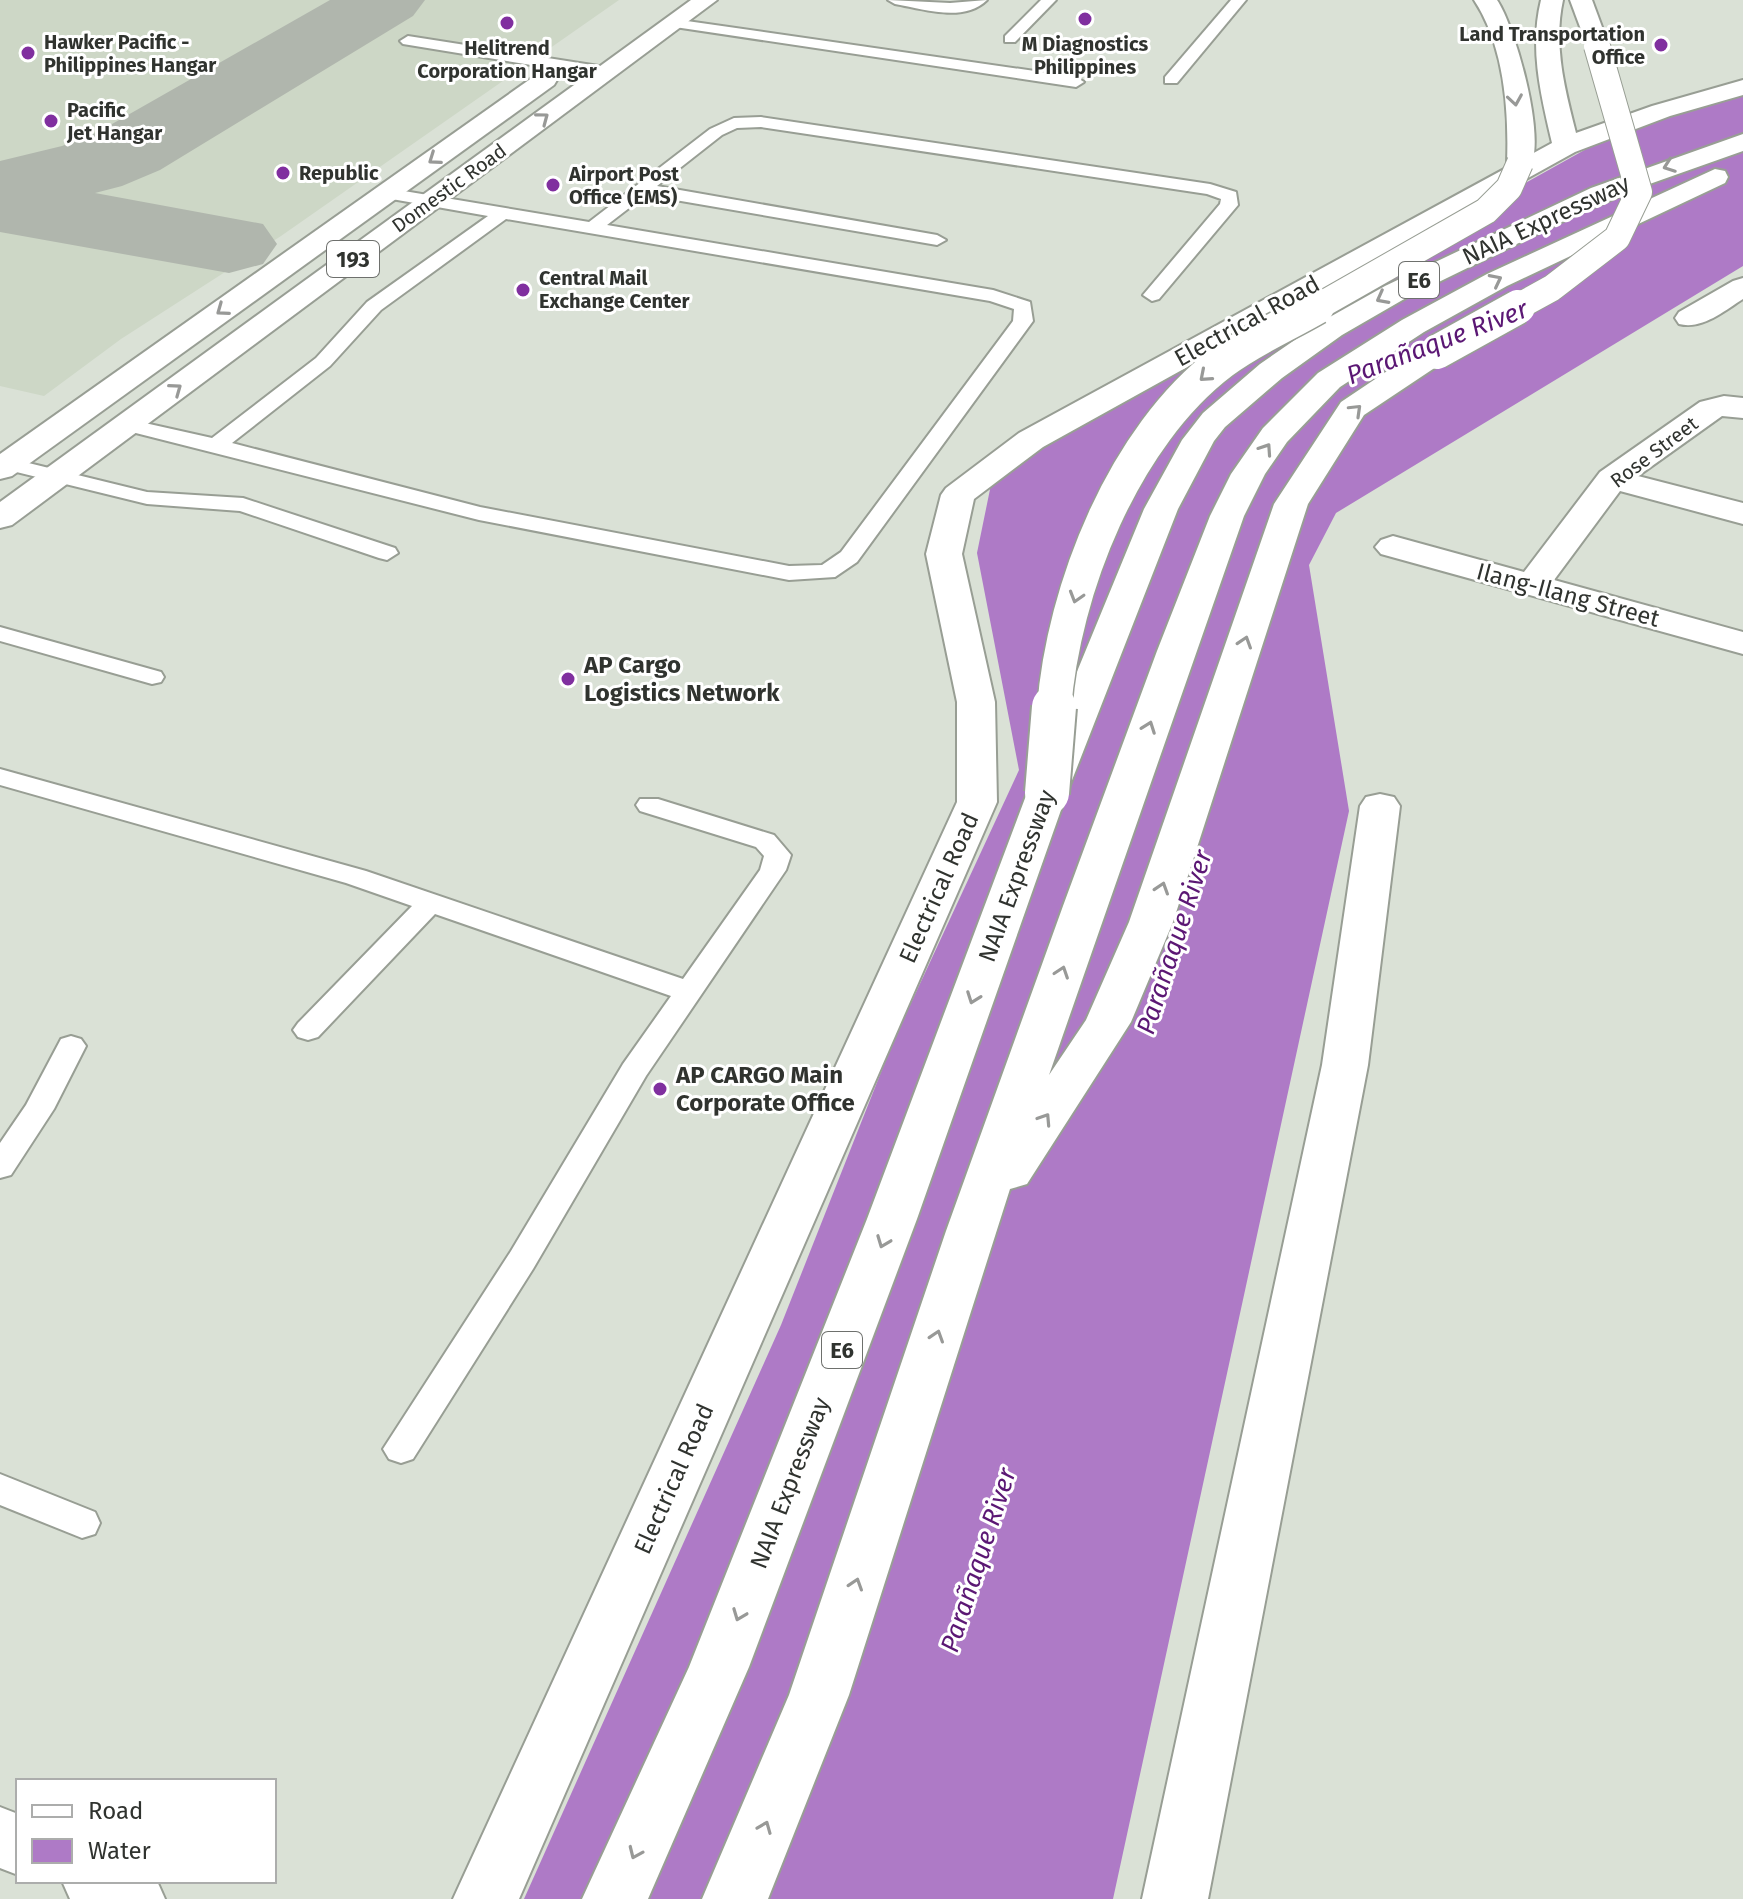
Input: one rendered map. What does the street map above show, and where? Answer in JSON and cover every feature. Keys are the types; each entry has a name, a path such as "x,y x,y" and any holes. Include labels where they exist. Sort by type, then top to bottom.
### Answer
{"main road":[{"name":"Domestic Road","path":"0,518 706,0"},
{"path":"1047,793 1057,664 1075,599 1111,500 1157,428 1181,399 1223,361 1470,221 1499,199 1515,178 1520,163 1520,139 1505,40 1494,12 1485,0"},
{"path":"1552,0 1548,23 1552,92 1566,146"},
{"path":"971,1231 1108,1022 1151,922 1291,504 1352,409 1437,352 1552,288 1617,238 1639,192 1581,0"},
{"name":"Domestic Road","path":"3,464 600,41"},
{"name":"Electrical Road","path":"486,1899 977,802 976,702 944,554 958,495 1031,440 1566,146 1661,111 1743,87"},
{"name":"NAIA Expressway","path":"615,1899 719,1667 892,1219 1047,793 1161,509 1212,423 1277,365 1381,298 1569,205 1626,181 1743,142"},
{"name":"NAIA Expressway","path":"735,1899 819,1695 971,1231 1191,611 1227,516 1248,474 1275,435 1329,380 1413,326 1608,225 1743,167"},
{"path":"1690,318 1743,287"},
{"name":"Rose Street","path":"1532,585 1612,479 1711,409 1734,407"},
{"path":"1612,479 1743,514"},
{"name":"Ilang-Ilang Street","path":"1393,547 1743,643"},
{"path":"1175,1899 1345,1065 1380,806"},
{"path":"98,1883 132,1899"}],"lane":[{"path":"895,0 956,7 980,0"},
{"path":"1010,39 1049,0"},
{"path":"1171,80 1239,0"},
{"path":"673,23 1076,82"},
{"path":"408,41 605,72"},
{"path":"591,229 716,132 734,123 761,122 1210,189 1230,196 1229,205 1152,295"},
{"path":"642,189 937,240"},
{"path":"127,425 479,513 789,573 827,572 849,557 1023,321 1023,306 993,296 386,193"},
{"path":"216,445 323,362 374,306 503,213"},
{"path":"3,464 147,498 243,505 387,553"},
{"path":"0,634 152,677"},
{"path":"0,777 356,877 687,991"},
{"path":"401,1449 522,1260 634,1071 773,870 778,855 765,841 649,805"},
{"path":"308,1030 430,903"},
{"path":"0,1167 39,1109 71,1046"},
{"path":"0,1489 82,1523"}],"shaded area":[{"path":"0,0 619,0 281,236 121,339 44,396 0,386"}],"water":[{"name":"Parañaque River","path":"1743,96 1743,266 1336,513 1309,565 1349,811 1113,1899 524,1899 781,1325 893,1042 1019,770 977,553 996,460 1314,301 1615,133"}],"taxiway":[{"path":"0,188 90,167 129,151 386,0"},
{"path":"0,204 229,244"}],"place":[{"name":"M Diagnostics Philippines","path":"1085,19"},
{"name":"Helitrend Corporation Hangar","path":"507,23"},
{"name":"Land Transportation Office","path":"1661,45"},
{"name":"Hawker Pacific - Philippines Hangar","path":"28,53"},
{"name":"Pacific Jet Hangar","path":"51,121"},
{"name":"Republic","path":"283,173"},
{"name":"Airport Post Office (EMS)","path":"553,185"},
{"name":"Central Mail Exchange Center","path":"523,290"},
{"name":"AP Cargo Logistics Network","path":"568,679"},
{"name":"AP CARGO Main Corporate Office","path":"660,1089"}]}
